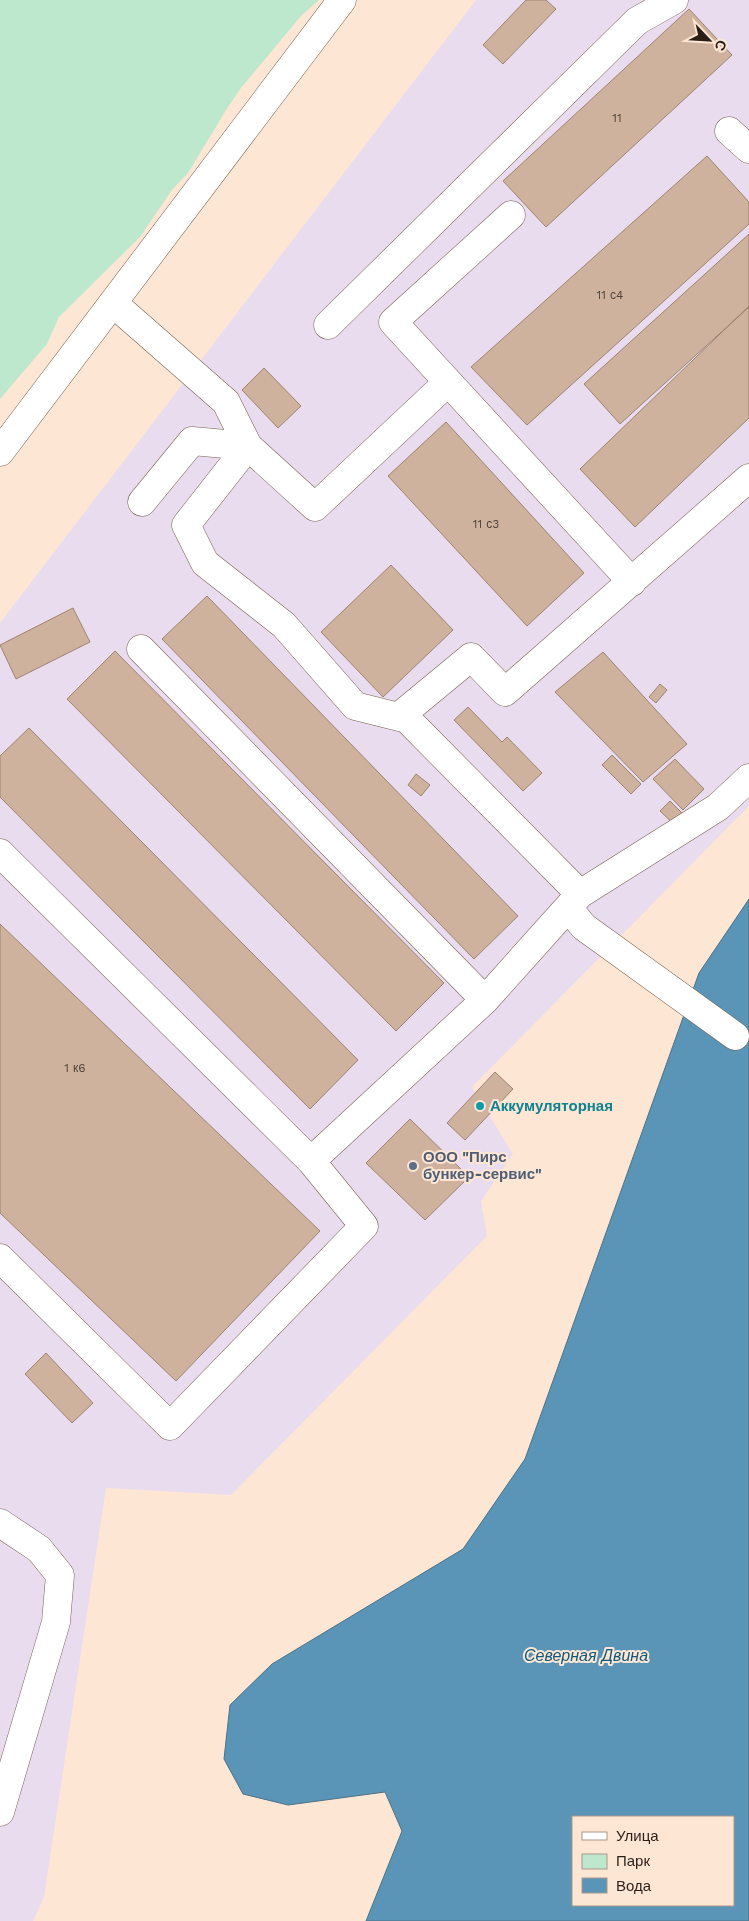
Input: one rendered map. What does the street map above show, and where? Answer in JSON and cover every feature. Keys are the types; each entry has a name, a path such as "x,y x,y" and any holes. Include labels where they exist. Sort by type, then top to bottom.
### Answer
{"lane":[{"path":"0,452 342,0"},
{"path":"328,325 637,21 674,0"},
{"path":"729,131 749,149"},
{"path":"511,215 393,322 632,582"},
{"path":"113,303 226,402 248,446 315,507 448,382"},
{"path":"142,502 192,441 248,446"},
{"path":"248,446 186,525 205,563 284,625 355,706 407,720"},
{"path":"735,1036 584,926 574,901 402,714 471,657 505,692 749,478"},
{"path":"141,649 485,1000"},
{"path":"311,1161 485,1000 574,901 718,807 749,778"},
{"path":"0,853 311,1161 364,1226 170,1426 0,1258"},
{"path":"0,1523 39,1549 60,1575 56,1622 0,1812"}],"shaded area":[{"path":"476,0 749,0 749,806 472,1087 513,1154 481,1201 487,1236 231,1495 106,1488 44,1897 33,1921 0,1921 0,623"}],"green space":[{"path":"0,0 319,0 301,16 241,88 188,173 172,190 140,237 59,317 47,344 0,399"}],"water":[{"name":"Северная Двина","path":"749,899 749,1921 366,1921 402,1831 385,1792 288,1805 243,1794 224,1759 230,1705 272,1664 463,1549 525,1459 699,973"}],"building":[{"path":"526,0 546,0 556,9 503,64 483,45"},
{"path":"689,9 732,55 546,227 503,181"},
{"path":"707,156 749,202 749,224 527,425 471,367"},
{"path":"749,234 749,307 620,424 584,384"},
{"path":"749,306 749,418 635,527 580,469"},
{"path":"264,368 301,406 278,428 242,390"},
{"path":"446,422 584,573 527,626 388,476"},
{"path":"391,565 453,630 383,697 321,632"},
{"path":"207,596 518,916 474,959 162,639"},
{"path":"73,608 90,642 16,679 0,645"},
{"path":"115,651 444,983 396,1031 67,699"},
{"path":"603,652 687,744 643,782 555,692"},
{"path":"660,684 667,690 656,703 649,697"},
{"path":"468,707 502,742 507,737 542,773 523,791 454,720"},
{"path":"29,728 358,1060 310,1109 0,797 0,756"},
{"path":"612,755 641,784 631,794 602,765"},
{"path":"675,759 704,789 683,810 653,779"},
{"path":"416,774 430,785 421,796 408,785"},
{"path":"670,801 688,819 679,829 660,811"},
{"path":"0,924 320,1231 176,1381 0,1213"},
{"name":"Аккумуляторная","path":"495,1072 513,1089 465,1140 447,1123"},
{"path":"410,1119 469,1177 425,1220 366,1163"},
{"path":"46,1353 93,1403 72,1423 25,1374"}],"place":[{"name":"Аккумуляторная","path":"480,1106"},
{"name":"ООО \"Пирс бункер-сервис\"","path":"413,1166"}]}
